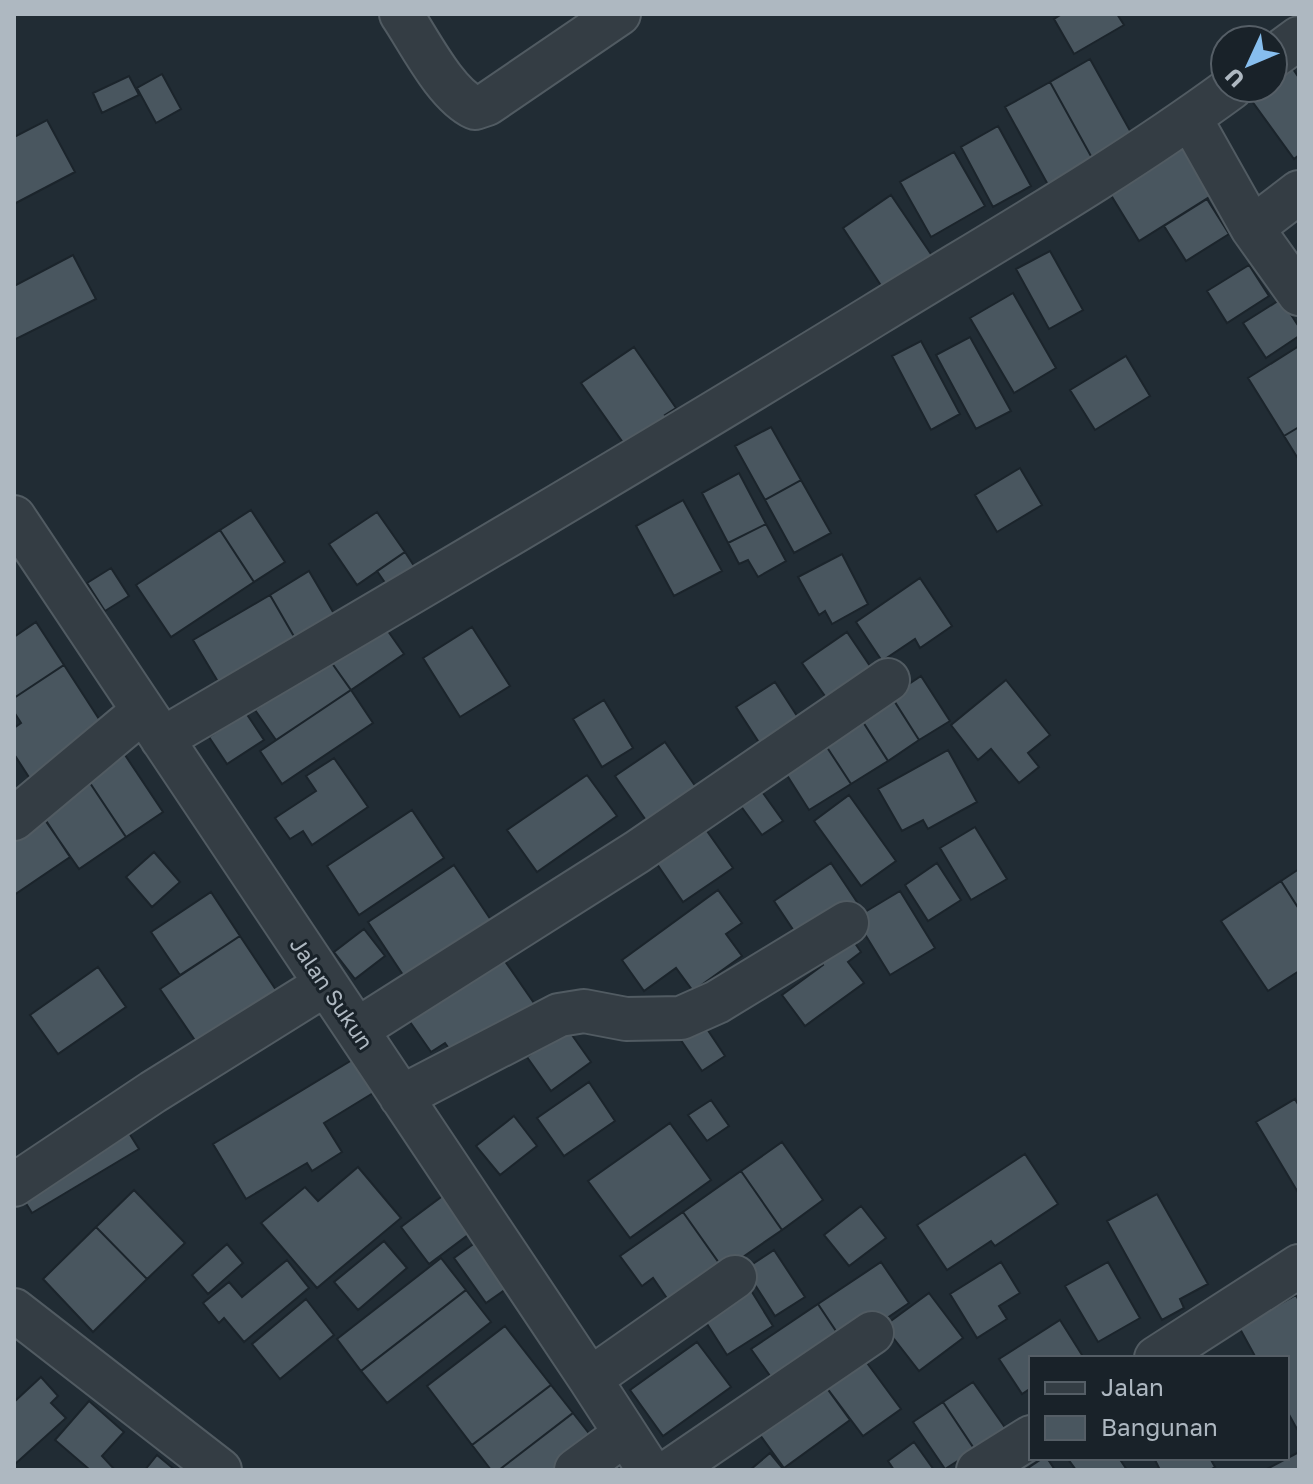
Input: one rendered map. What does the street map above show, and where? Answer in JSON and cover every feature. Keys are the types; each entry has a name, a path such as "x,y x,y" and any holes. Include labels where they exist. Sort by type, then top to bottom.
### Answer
{"street":[{"path":"401,14 451,88 464,103 475,108 487,104 619,14"},
{"path":"14,819 153,725 668,442 1209,104"},
{"path":"1190,118 1252,228 1299,294"},
{"path":"1252,228 1299,192"},
{"name":"Jalan Sukun","path":"14,517 649,1470"},
{"path":"358,1029 637,852 888,680"},
{"path":"401,1097 559,1015 584,1011 626,1019 681,1018 717,1002 847,923"},
{"path":"14,1185 153,1092 326,984"},
{"path":"1159,1356 1299,1266"},
{"path":"590,1379 735,1277"},
{"path":"14,1310 220,1470"},
{"path":"671,1470 872,1333"},
{"path":"576,1470 625,1434"},
{"path":"978,1470 1029,1438"}],"building":[{"path":"1062,14 1117,14 1124,25 1074,54 1054,19"},
{"path":"1090,59 1138,145 1097,167 1050,82"},
{"path":"1291,66 1299,78 1299,155 1294,159 1254,104 1289,104"},
{"path":"162,74 181,109 156,123 137,88"},
{"path":"129,76 139,95 102,113 93,93"},
{"path":"1050,82 1097,167 1052,192 1005,107"},
{"path":"47,120 75,172 14,204 14,137"},
{"path":"998,126 1031,186 993,207 961,147"},
{"path":"1188,135 1222,189 1139,241 1106,187"},
{"path":"954,152 985,206 931,237 900,182"},
{"path":"891,195 935,260 886,293 843,228"},
{"path":"1207,199 1229,234 1186,261 1164,226"},
{"path":"1050,251 1083,310 1049,329 1016,269"},
{"path":"73,255 96,299 14,340 14,286"},
{"path":"1249,265 1269,296 1227,323 1207,291"},
{"path":"1013,293 1056,368 1014,393 970,318"},
{"path":"1281,299 1299,327 1299,336 1266,358 1243,323"},
{"path":"970,337 1011,411 976,429 936,355"},
{"path":"921,341 960,414 931,430 892,356"},
{"path":"1299,346 1299,427 1284,436 1248,378"},
{"path":"634,347 676,408 665,415 673,426 624,444 581,383"},
{"path":"1126,356 1150,396 1095,430 1070,390"},
{"path":"771,427 801,480 765,500 735,446"},
{"path":"1299,427 1299,456 1297,457 1284,436"},
{"path":"1020,468 1042,505 997,532 975,495"},
{"path":"739,473 766,524 728,543 702,493"},
{"path":"801,480 831,533 794,553 765,500"},
{"path":"683,500 722,571 674,596 636,526"},
{"path":"251,510 285,562 254,582 220,530"},
{"path":"377,512 405,552 357,585 329,544"},
{"path":"766,524 786,561 758,577 748,560 739,564 728,543"},
{"path":"220,530 254,582 171,637 136,585"},
{"path":"405,552 418,572 390,590 377,571"},
{"path":"842,554 868,604 832,624 825,611 819,615 798,577"},
{"path":"111,568 129,596 105,611 87,583"},
{"path":"309,571 336,617 296,640 270,595"},
{"path":"920,578 952,626 920,648 915,639 882,661 856,622"},
{"path":"270,595 296,640 220,685 193,640"},
{"path":"36,622 64,665 14,698 14,637"},
{"path":"383,624 404,654 351,690 329,659"},
{"path":"472,627 510,686 460,717 423,658"},
{"path":"847,632 872,669 827,699 802,663"},
{"path":"329,659 351,690 276,740 255,710"},
{"path":"64,665 110,736 34,785 14,754 14,728 21,723 14,712 14,698"},
{"path":"921,676 950,721 919,740 891,696"},
{"path":"1006,680 1050,735 1028,753 1039,767 1019,783 991,749 978,760 951,725"},
{"path":"775,682 799,719 760,744 736,707"},
{"path":"351,690 373,723 282,784 260,751"},
{"path":"888,691 919,740 888,761 856,711"},
{"path":"604,700 633,748 602,767 573,719"},
{"path":"856,711 888,761 851,784 819,735"},
{"path":"246,713 264,740 227,764 209,737"},
{"path":"819,735 851,784 809,810 778,761"},
{"path":"665,742 698,790 650,826 615,776"},
{"path":"121,749 163,812 126,837 84,774"},
{"path":"948,750 977,802 928,829 923,820 902,831 878,789"},
{"path":"334,758 368,807 312,845 303,831 290,839 275,818 316,791 306,776"},
{"path":"84,774 126,837 79,869 36,807"},
{"path":"587,775 617,816 537,872 507,830"},
{"path":"753,779 783,821 762,835 732,794"},
{"path":"849,795 896,861 861,886 814,821"},
{"path":"412,810 444,858 359,915 327,866"},
{"path":"695,814 733,868 683,902 646,848"},
{"path":"43,816 70,857 14,895 14,835"},
{"path":"975,827 1007,879 971,900 940,848"},
{"path":"154,852 180,882 152,907 126,877"},
{"path":"831,863 857,902 800,940 774,901"},
{"path":"937,863 961,900 928,921 905,885"},
{"path":"454,865 497,929 411,987 368,922"},
{"path":"1299,869 1299,909 1281,881"},
{"path":"1281,881 1299,909 1299,971 1268,991 1221,921"},
{"path":"718,890 742,923 726,934 742,956 693,991 676,968 644,991 622,960"},
{"path":"900,891 935,948 890,975 855,918"},
{"path":"211,892 240,936 180,975 151,932"},
{"path":"364,929 385,956 355,979 334,952"},
{"path":"848,933 861,952 848,962 864,983 805,1026 782,995 823,965 817,955"},
{"path":"240,936 284,1002 205,1055 160,989"},
{"path":"500,954 536,1006 458,1061 445,1043 431,1052 408,1019"},
{"path":"98,967 126,1007 58,1054 30,1015"},
{"path":"699,1017 725,1056 702,1071 676,1033"},
{"path":"567,1028 591,1062 551,1091 527,1057"},
{"path":"357,1057 378,1090 324,1123 342,1152 312,1171 307,1163 246,1199 213,1144"},
{"path":"589,1082 615,1121 564,1156 537,1118"},
{"path":"1295,1099 1299,1106 1299,1194 1256,1122"},
{"path":"711,1100 729,1126 707,1141 688,1115"},
{"path":"514,1116 537,1146 500,1175 476,1146"},
{"path":"670,1123 711,1180 630,1238 588,1181"},
{"path":"124,1125 139,1149 32,1213 17,1189"},
{"path":"782,1142 823,1200 782,1230 741,1171"},
{"path":"1025,1154 1058,1204 995,1246 991,1241 947,1270 917,1225"},
{"path":"358,1167 401,1218 317,1288 261,1223 305,1187 318,1201"},
{"path":"741,1171 782,1230 724,1270 683,1212"},
{"path":"452,1189 480,1226 429,1264 401,1227"},
{"path":"134,1190 185,1243 147,1279 96,1227"},
{"path":"1157,1194 1208,1284 1180,1299 1184,1308 1162,1320 1107,1221"},
{"path":"861,1206 886,1238 849,1266 824,1235"},
{"path":"683,1212 724,1270 673,1307 653,1278 642,1286 620,1256"},
{"path":"96,1227 147,1279 93,1332 43,1279"},
{"path":"486,1235 519,1280 486,1303 454,1258"},
{"path":"384,1241 407,1268 358,1310 334,1282"},
{"path":"227,1244 243,1263 208,1294 192,1275"},
{"path":"774,1250 805,1297 775,1316 745,1269"},
{"path":"441,1258 466,1290 361,1371 337,1339"},
{"path":"287,1260 309,1288 244,1342 224,1318 219,1323 203,1303 229,1282 242,1297"},
{"path":"881,1262 909,1303 846,1346 818,1304"},
{"path":"1001,1262 1020,1293 999,1306 1007,1319 977,1338 950,1294"},
{"path":"1108,1262 1140,1318 1098,1342 1065,1286"},
{"path":"747,1284 773,1326 727,1355 700,1313"},
{"path":"466,1290 491,1322 387,1403 361,1371"},
{"path":"929,1293 963,1338 919,1371 884,1326"},
{"path":"1296,1295 1299,1301 1299,1428 1289,1415 1289,1356 1255,1356 1239,1327"},
{"path":"306,1299 334,1335 280,1379 252,1344"},
{"path":"818,1304 846,1346 780,1390 751,1349"},
{"path":"1060,1320 1082,1355 1029,1356 1029,1389 1022,1394 999,1359"},
{"path":"505,1326 551,1385 472,1445 427,1386"},
{"path":"697,1342 731,1387 663,1436 630,1390"},
{"path":"856,1348 901,1409 863,1436 818,1376"},
{"path":"818,1376 850,1420 784,1468 752,1424"},
{"path":"41,1377 58,1396 51,1403 66,1418 14,1465 14,1402"},
{"path":"973,1382 1006,1429 975,1450 943,1402"},
{"path":"551,1385 573,1413 499,1470 491,1470 472,1445"},
{"path":"89,1401 124,1432 102,1456 115,1470 90,1470 55,1440"},
{"path":"943,1402 975,1450 945,1469 913,1422"},
{"path":"573,1413 598,1445 565,1470 499,1470"},
{"path":"914,1442 934,1470 894,1470 888,1461"},
{"path":"1299,1452 1299,1470 1265,1470 1289,1460"},
{"path":"770,1453 784,1470 750,1470"},
{"path":"157,1455 175,1470 145,1470"},
{"path":"1040,1460 1048,1460 1055,1470 1025,1470"},
{"path":"1069,1460 1120,1460 1127,1470 1076,1470"},
{"path":"1155,1460 1211,1460 1215,1467 1210,1470 1160,1470"}]}
